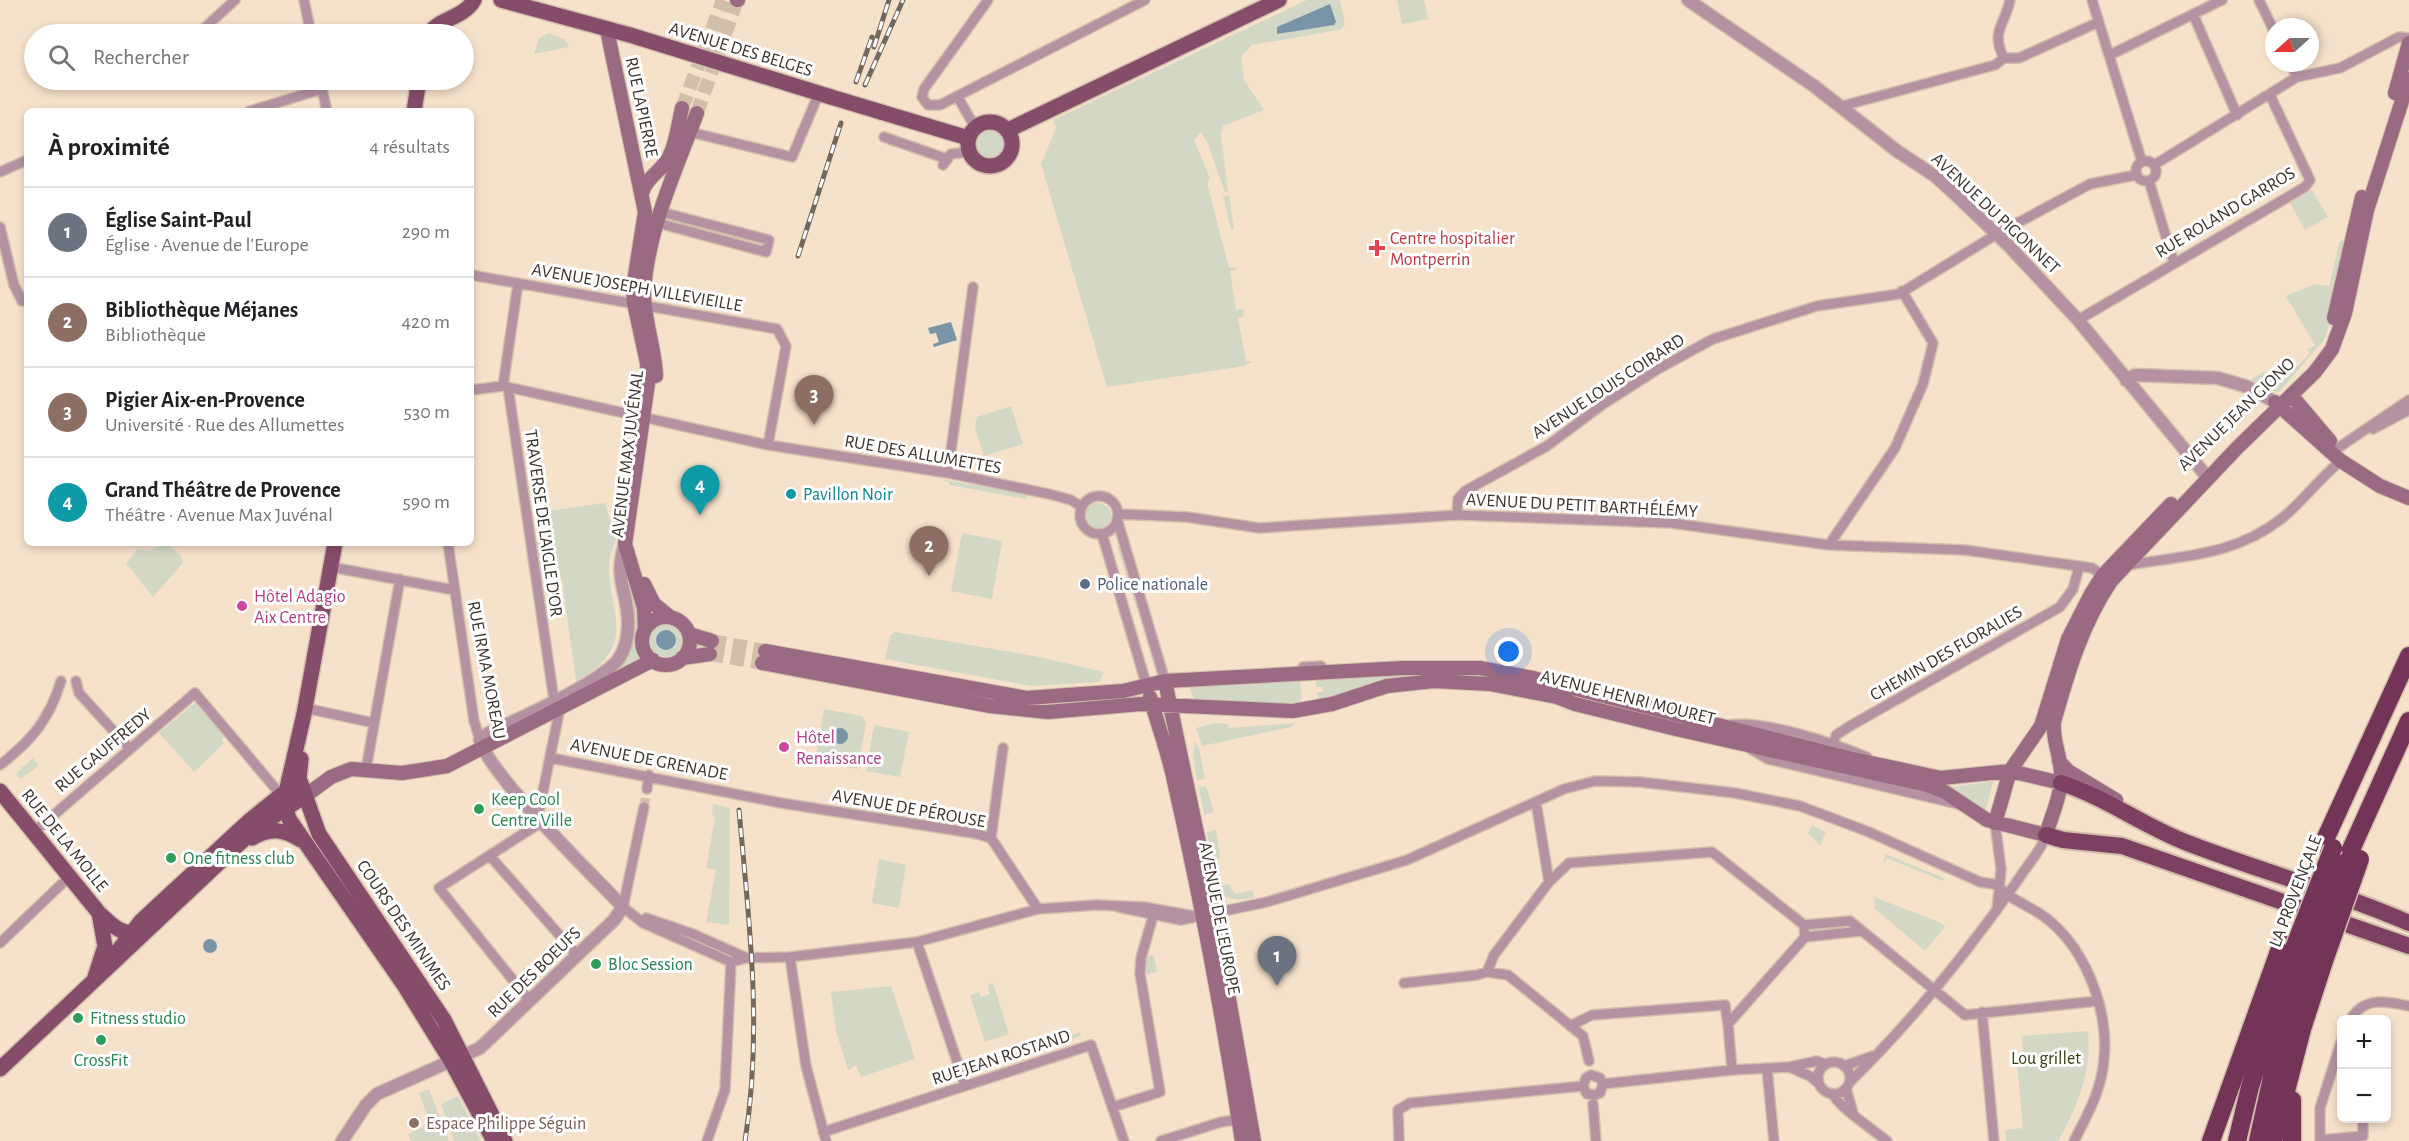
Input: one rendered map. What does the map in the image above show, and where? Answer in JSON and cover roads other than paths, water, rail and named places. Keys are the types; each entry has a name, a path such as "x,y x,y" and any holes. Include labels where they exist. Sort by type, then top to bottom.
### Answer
{"highway":[{"path":"2211,1141 2302,952 2341,851 2409,656"},
{"name":"LA PROVENÇALE","path":"2341,851 2409,661"},
{"name":"LA PROVENÇALE","path":"2341,851 2409,721"},
{"path":"2222,1141 2239,1073 2302,952 2341,851 2409,734"},
{"path":"2061,783 2135,816 2183,841 2288,879 2364,903 2409,923"},
{"path":"2046,835 2063,840 2122,846 2409,946"},
{"path":"2273,1141 2302,1029 2302,952"},
{"path":"2292,1141 2290,1116 2295,1083 2302,952"},
{"name":"LA PROVENÇALE","path":"2237,1141 2250,1088 2302,952"},
{"name":"LA PROVENÇALE","path":"2258,1141 2302,952"}],"main road":[{"path":"443,24 462,13 474,0"},
{"name":"AVENUE DES BELGES","path":"501,0 971,139"},
{"path":"1008,130 1279,0"},
{"name":"RUE LAPIERRE","path":"607,30 642,193"},
{"name":"AVENUE JEAN GIONO","path":"2287,397 2311,367 2325,344 2345,293 2357,213 2409,41"},
{"name":"AVENUE JEAN GIONO","path":"1995,823 2010,771 2040,726 2068,639 2107,575 2205,474 2287,397 2332,349 2367,210 2409,79"},
{"path":"414,108 417,90"},
{"path":"642,193 645,182 657,171 672,150 682,108"},
{"name":"AVENUE MAX JUVÉNAL","path":"639,304 667,193 697,113"},
{"path":"996,122 1008,130 1012,144 1011,151 999,164 981,164 971,139 981,123 996,122"},
{"name":"AVENUE MAX JUVÉNAL","path":"642,193 644,223 633,288 639,304 648,383 647,420 633,531 633,551 648,594 654,604 670,617"},
{"path":"2287,397 2313,420 2330,440 2336,457"},
{"path":"2287,397 2336,457 2380,486 2409,498"},
{"name":"AVENUE MAX JUVÉNAL","path":"645,629 644,608 625,544 647,420"},
{"name":"AVENUE JEAN GIONO","path":"2061,783 2053,733 2077,644 2099,599 2107,575 2125,566 2205,474"},
{"path":"0,1069 241,844 260,833 272,830 295,774 304,711 334,546"},
{"path":"682,658 690,643 689,634 682,622 670,617 656,619 645,629 643,646 653,660 665,664 711,648 689,634"},
{"path":"1147,687 1027,698 763,657 1030,711 1152,705"},
{"path":"93,983 129,934 282,809 341,772 366,769 402,773 447,766 481,744 557,704 653,660"},
{"name":"AVENUE HENRI MOURET","path":"1147,687 1165,681 1452,666 1506,671 1831,754 1945,792 1961,805 1995,823 2046,835"},
{"name":"AVENUE DE L'EUROPE","path":"1165,681 1245,1119 1254,1141"},
{"name":"AVENUE HENRI MOURET","path":"1152,705 1293,711 1332,704 1387,686 1456,681 1490,684 1557,697 1575,704 1741,744 1831,754 1886,764 1941,778 2010,771 2061,783"},
{"name":"AVENUE DE L'EUROPE","path":"1147,687 1172,771 1208,916"},
{"path":"2059,761 2070,773 2108,795 2135,816"},
{"name":"COURS DES MINIMES","path":"295,774 319,834 440,1013 457,1058"},
{"path":"2046,835 2061,783"},
{"name":"RUE DE LA MOLLE","path":"0,791 99,913 116,929 129,934"},
{"name":"COURS DES MINIMES","path":"282,809 457,1058"},
{"name":"RUE DE LA MOLLE","path":"93,983 105,946 99,913"},
{"path":"129,934 150,930"},
{"path":"457,1058 494,1141"},
{"path":"457,1058 505,1141"},
{"name":"AVENUE DE L'EUROPE","path":"1242,1141 1245,1119"}],"street":[{"path":"209,24 235,0"},
{"path":"304,0 309,24"},
{"path":"988,0 922,93 924,102 933,106 957,96 1145,0"},
{"name":"AVENUE DU PIGONNET","path":"1688,0 1842,106 1897,151 1935,176 1997,234 2078,320 2205,474"},
{"path":"2004,58 1997,40 1998,30 2008,11 2010,0"},
{"path":"2092,0 2142,162"},
{"path":"2110,55 2222,0"},
{"path":"2259,0 2267,18"},
{"path":"2193,14 2237,115"},
{"path":"1842,106 1995,65 2004,58 2019,58 2099,22"},
{"path":"2154,165 2297,77 2340,68 2399,37 2409,41"},
{"path":"2294,72 2297,77"},
{"path":"258,108 306,90"},
{"path":"323,90 326,108"},
{"path":"690,132 792,158 825,95"},
{"name":"RUE ROLAND GARROS","path":"2078,320 2305,187 2310,180 2270,95"},
{"path":"884,137 945,162 951,154 971,139 957,96"},
{"path":"0,172 24,161"},
{"path":"2149,161 2154,165 2157,174 2149,182 2142,181 2136,175 2136,170 2142,162 2149,161"},
{"name":"RUE LAPIERRE","path":"657,171 665,182 667,193"},
{"name":"AVENUE LOUIS COIRARD","path":"1457,515 1458,500 1465,491 1547,446 1602,405 1658,369 1713,339 1816,306 1899,294 1997,234 2090,184 2136,175"},
{"path":"2149,182 2174,263"},
{"path":"660,218 769,240 766,252 660,218"},
{"path":"0,227 4,263 22,302 24,302"},
{"name":"AVENUE JOSEPH VILLEVIEILLE","path":"474,276 777,329 786,346 768,445"},
{"name":"TRAVERSE DE L'AIGLE D'OR","path":"518,283 505,386 557,704 552,758 540,818"},
{"path":"948,473 973,287"},
{"path":"1830,545 1895,448 1923,384 1933,343 1902,291"},
{"path":"2126,380 2136,375 2218,378 2287,397"},
{"path":"474,390 505,386"},
{"name":"RUE DES ALLUMETTES","path":"505,386 647,420 768,445 948,473 1086,503"},
{"path":"2125,566 2218,552 2255,536 2282,518 2325,474 2336,457 2357,434 2409,400"},
{"path":"2357,434 2376,428 2409,410"},
{"path":"1118,517 1112,529 1102,534 1093,533 1084,526 1081,519 1086,503 1107,498 1113,502 1118,517 1165,681"},
{"name":"AVENUE DU PETIT BARTHÉLÉMY","path":"1118,517 1187,517 1259,528 1457,515 1671,523 1830,545 1965,550 2092,568 2107,575"},
{"path":"1102,534 1147,687"},
{"path":"557,704 602,675 617,660 626,646 628,615 620,567 625,544"},
{"name":"RUE IRMA MOREAU","path":"448,546 474,721 481,744 540,818 623,907 642,921 731,962"},
{"path":"2143,547 2148,562"},
{"path":"331,567 454,590"},
{"name":"CHEMIN DES FLORALIES","path":"1831,754 1836,735 1850,726 2060,607 2073,589 2079,567"},
{"path":"366,769 400,579"},
{"path":"1303,667 1440,663 1452,666"},
{"path":"0,765 33,736 47,718 61,681"},
{"path":"76,681 79,693 130,748"},
{"name":"RUE GAUFFREDY","path":"34,832 195,693 282,809"},
{"path":"304,711 345,716 374,723"},
{"path":"1741,744 1768,759 1961,805"},
{"path":"991,838 1003,748"},
{"name":"AVENUE DE GRENADE","path":"552,758 740,793"},
{"path":"647,789 649,775"},
{"path":"1119,907 1152,916 1180,920 1267,902 1407,860 1564,789 1595,782 1640,782 1767,799 1800,806 1980,882 1999,886 2008,895 2035,910 2058,929 2088,972 2104,1034 2104,1060 2094,1100 2074,1141"},
{"name":"AVENUE DE PÉROUSE","path":"740,793 991,838 1038,909"},
{"path":"1536,802 1549,882"},
{"path":"623,907 644,807"},
{"path":"529,1000 439,888 490,856 540,818"},
{"path":"1995,823 2001,869 1997,910"},
{"path":"1833,1094 1848,1085 1878,1054 1933,989 2041,851 2046,835"},
{"path":"1487,972 1494,955 1549,882 1569,863 1712,852 1804,925 1850,921 1965,1015 2097,1001"},
{"path":"490,856 577,955"},
{"path":"0,943 70,876"},
{"path":"707,1141 724,1090 731,962 747,958 790,957 917,942 1038,909 1095,905 1144,907 1208,916"},
{"name":"RUE DES BOEUFS","path":"342,1141 366,1105 377,1094 482,1047 614,920 623,907"},
{"path":"1113,1107 1160,1092 1140,974 1141,958 1152,916"},
{"name":"RUE IRMA MOREAU","path":"642,921 646,918 669,925 747,958"},
{"path":"1804,925 1805,937"},
{"path":"1728,1024 1805,937 1861,931"},
{"path":"917,942 965,1085"},
{"path":"790,957 806,1065 825,1137"},
{"path":"1404,983 1487,972 1508,975 1583,1036 1589,1061"},
{"path":"2354,1015 2368,1003 2380,1001 2409,1006"},
{"path":"1570,1026 1592,1015 1725,1005 1732,1070"},
{"path":"1982,1012 1988,1053 1994,1141"},
{"name":"RUE JEAN ROSTAND","path":"825,1137 965,1085 1091,1045 1124,1141"},
{"path":"1844,1066 1878,1054"},
{"path":"2337,1055 2320,1108 2320,1140 2363,1136 2363,1123"},
{"path":"1399,1141 1398,1110 1410,1102 1583,1086 1584,1081 1591,1076 1600,1078 1603,1084 1732,1070 1789,1067 1817,1061 1825,1064 1834,1062 1844,1066 1849,1073 1848,1085 1853,1113"},
{"path":"1818,1083 1818,1073 1825,1064"},
{"path":"1789,1067 1810,1076 1825,1091 1833,1094"},
{"path":"1767,1069 1774,1141"},
{"path":"1833,1094 1835,1102 1853,1113 1887,1141"},
{"path":"1593,1104 1596,1141"},
{"path":"1161,1141 1221,1122 1245,1119"}],"water":[{"path":"1330,4 1336,22 1334,25 1277,34 1277,27"},
{"path":"951,322 957,340 934,347 933,344 939,342 936,333 930,334 928,328"},
{"path":"666,630 673,633 676,640 673,647 666,650 659,647 656,640 659,633"},
{"path":"840,728 846,730 848,736 846,742 840,744 834,742 832,736 834,730"},
{"path":"207,939 213,939 217,946 213,953 207,953 203,949 203,943"}],"tunnel":[{"path":"682,108 723,0"},
{"path":"697,113 737,0"},
{"path":"712,641 765,651"},
{"path":"710,654 762,663"},
{"path":"644,807 647,789"}],"railway":[{"path":"874,47 889,0"},
{"path":"865,85 903,0"},
{"path":"856,82 872,37"},
{"path":"798,256 841,123"},
{"path":"739,810 750,934 754,1016 750,1099 745,1141"}],"place":[{"name":"Centre hospitalier Montperrin","path":"1377,248"},
{"name":"Pigier Aix-en-Provence","path":"814,425"},
{"name":"Pavillon Noir","path":"791,494"},
{"name":"Grand Théâtre de Provence","path":"700,515"},
{"name":"Bibliothèque Méjanes","path":"929,576"},
{"name":"Police nationale","path":"1085,584"},
{"name":"Hôtel Adagio Aix Centre","path":"242,606"},
{"name":"Hôtel Renaissance","path":"784,747"},
{"name":"Keep Cool Centre Ville","path":"479,809"},
{"name":"One fitness club","path":"171,858"},
{"name":"Bloc Session","path":"596,964"},
{"name":"Église Saint-Paul","path":"1277,986"},
{"name":"Fitness studio","path":"78,1018"},
{"name":"CrossFit","path":"101,1040"},
{"name":"Espace Philippe Séguin","path":"414,1123"}],"park label":[{"name":"Lou grillet","path":"2046,1058"}]}
